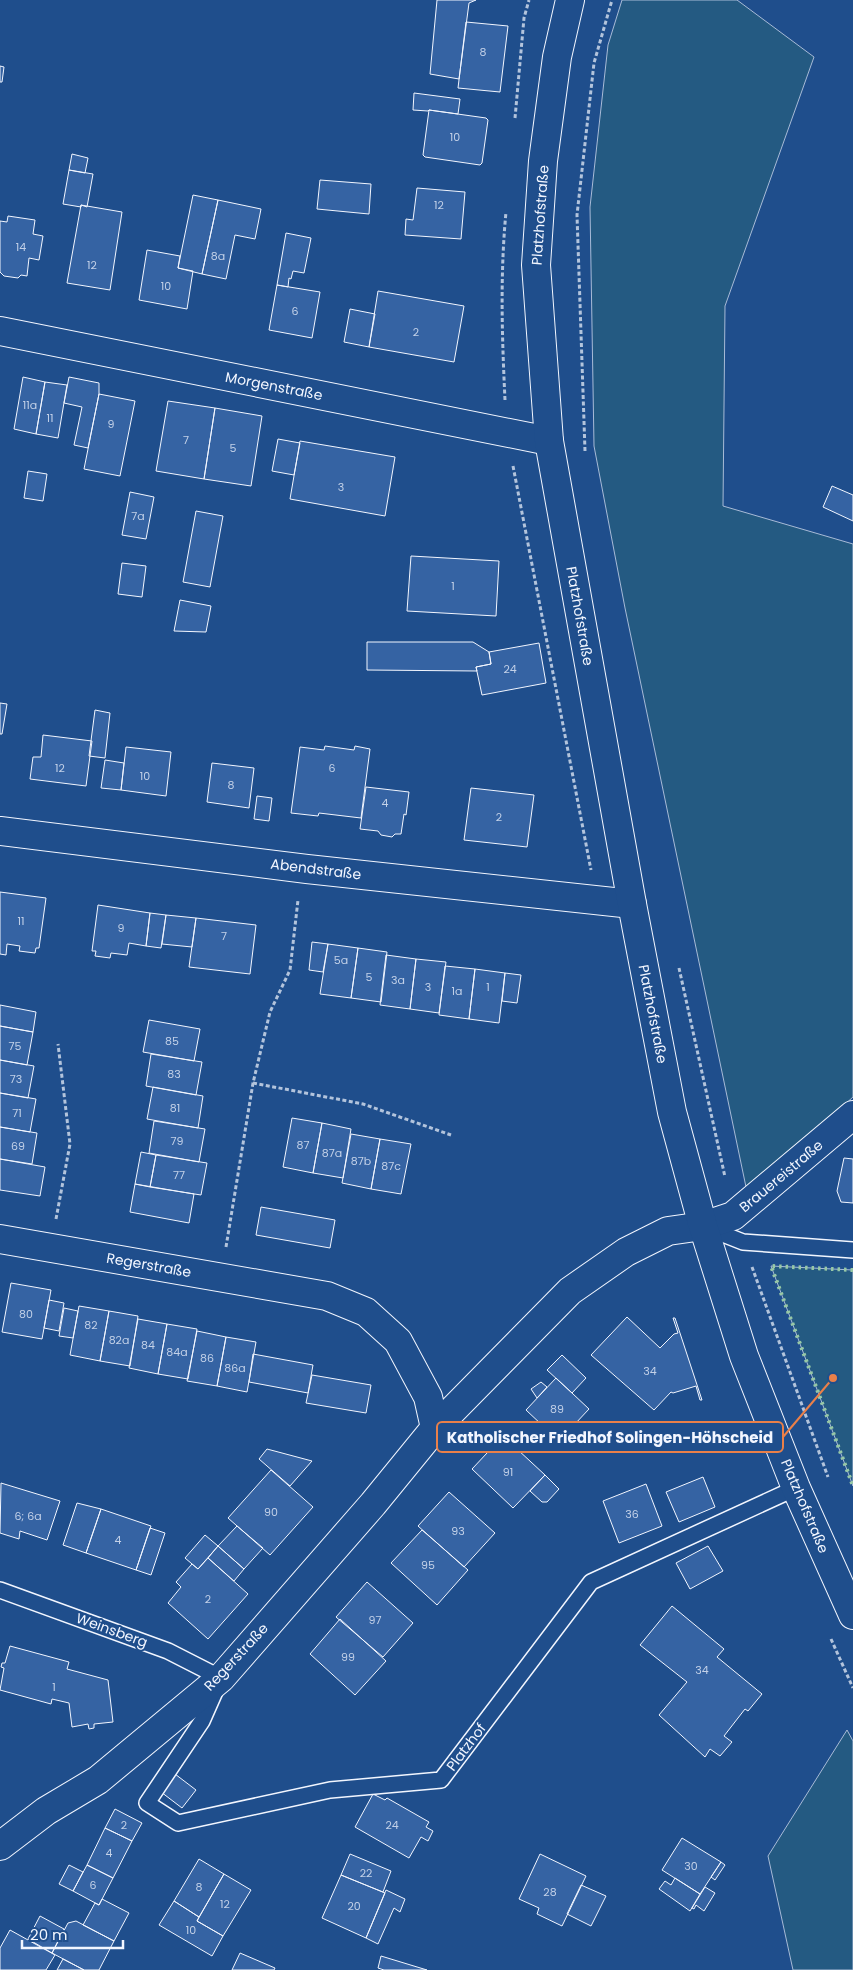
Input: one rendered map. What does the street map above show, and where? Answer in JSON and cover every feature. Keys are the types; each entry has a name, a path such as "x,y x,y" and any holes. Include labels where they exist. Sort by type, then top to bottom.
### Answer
{"street":[{"name":"Platzhofstraße","path":"570,0 557,57 543,161 536,265 549,441 632,904 672,1112 703,1226 744,1356 796,1488 853,1615"},
{"name":"Morgenstraße","path":"0,331 549,441"},
{"name":"Abendstraße","path":"0,831 302,868 632,904"},
{"name":"Brauereistraße","path":"703,1226 733,1216 853,1115"},
{"name":"Regerstraße","path":"0,1846 46,1811 98,1780 220,1678 373,1504 435,1428 570,1291 626,1252 668,1231 703,1226"},
{"name":"Regerstraße","path":"0,1239 327,1296 366,1312 398,1341 428,1398 435,1428"}],"lane":[{"path":"703,1226 743,1242 853,1250"},
{"name":"Platzhof","path":"220,1678 202,1721 147,1803 178,1823 330,1790 441,1780 591,1582 796,1488"},
{"name":"Weinsberg","path":"0,1590 168,1651 220,1678"}],"path":[{"path":"586,459 577,215 594,63 612,0"},
{"path":"221,1277 254,1083 270,1012 290,970 302,868"},
{"path":"679,967 733,1216"},
{"path":"51,1248 70,1144 58,1044"},
{"path":"254,1083 363,1104 451,1135"},
{"path":"743,1242 831,1485"}],"shaded area":[{"path":"622,0 737,0 814,57 725,306 723,506 853,544 853,1097 760,1181 746,1187 625,608 594,446 590,207 608,45"},
{"path":"771,1266 853,1270 853,1486"},
{"path":"847,1730 853,1741 853,1970 793,1970 768,1856"}],"building":[{"path":"437,0 476,0 469,3 459,79 430,74"},
{"path":"466,22 508,26 500,92 458,88"},
{"path":"0,66 4,67 2,82 0,82"},
{"path":"414,93 460,99 458,114 413,110"},
{"path":"429,110 486,118 488,120 482,163 480,165 425,157 423,155"},
{"path":"72,154 88,158 85,173 69,170"},
{"path":"69,170 93,174 87,207 63,204"},
{"path":"320,180 371,184 369,214 317,209"},
{"path":"417,188 465,192 461,239 405,235 406,219 413,220"},
{"path":"193,195 218,200 202,274 178,268"},
{"path":"218,200 261,209 255,239 235,235 226,279 202,274"},
{"path":"81,205 122,212 110,290 67,283"},
{"path":"8,216 35,220 33,234 43,236 39,260 29,258 27,276 21,275 18,278 4,276 0,272 0,221 7,222"},
{"path":"286,233 311,238 304,273 293,271 291,279 289,278 288,287 277,285"},
{"path":"147,250 180,256 178,268 193,271 187,309 139,300"},
{"path":"277,285 320,292 312,338 269,330"},
{"path":"378,291 464,306 454,362 369,347"},
{"path":"350,309 375,314 369,347 344,342"},
{"path":"23,377 45,382 36,434 14,429"},
{"path":"69,377 99,383 99,394 88,448 74,445 82,407 64,403"},
{"path":"45,382 67,385 58,438 36,434"},
{"path":"99,394 135,401 120,476 84,469"},
{"path":"168,401 215,408 204,479 156,471"},
{"path":"215,408 262,416 251,486 204,479"},
{"path":"278,439 300,443 294,475 272,471"},
{"path":"300,441 395,457 385,516 290,499"},
{"path":"28,471 47,474 43,501 24,498"},
{"path":"832,486 853,495 853,521 823,507"},
{"path":"130,492 154,497 146,539 122,535"},
{"path":"196,511 223,516 210,587 183,582"},
{"path":"411,556 499,561 496,616 407,611"},
{"path":"122,563 146,566 142,597 118,594"},
{"path":"180,600 211,606 206,632 174,631"},
{"path":"367,642 473,642 489,652 491,664 476,667 477,671 367,670"},
{"path":"539,643 546,683 482,695 476,667 491,664 489,652"},
{"path":"0,703 7,704 2,734 0,734"},
{"path":"95,710 110,713 105,758 89,756"},
{"path":"43,735 92,741 86,786 30,779 33,757 41,757"},
{"path":"325,746 354,750 355,746 370,749 361,818 319,813 318,816 291,813 300,747 324,750"},
{"path":"126,747 171,752 166,796 121,790"},
{"path":"105,760 124,763 121,790 101,788"},
{"path":"212,763 254,768 249,808 207,802"},
{"path":"366,787 409,792 401,834 395,834 392,837 381,835 378,831 360,829"},
{"path":"471,788 534,795 527,847 464,840"},
{"path":"257,796 272,798 269,821 254,819"},
{"path":"0,892 46,898 39,948 36,948 35,953 19,951 20,946 7,944 6,955 0,954"},
{"path":"98,905 150,913 146,946 129,943 127,955 111,953 110,958 95,956 96,951 92,951"},
{"path":"150,913 166,915 161,948 146,946"},
{"path":"166,915 196,918 192,947 162,944"},
{"path":"196,918 256,925 250,974 189,967"},
{"path":"312,942 328,944 323,972 309,970"},
{"path":"328,944 358,948 351,998 320,994"},
{"path":"358,948 387,952 381,1002 351,998"},
{"path":"386,955 416,959 410,1009 380,1005"},
{"path":"416,959 446,962 439,1013 410,1009"},
{"path":"445,966 475,969 469,1019 439,1015"},
{"path":"475,969 505,973 499,1023 469,1019"},
{"path":"505,973 521,975 517,1003 502,1001"},
{"path":"0,1005 36,1012 33,1032 0,1026"},
{"path":"149,1020 200,1029 194,1061 143,1052"},
{"path":"0,1026 33,1032 27,1065 0,1060"},
{"path":"151,1054 202,1062 196,1095 146,1086"},
{"path":"0,1060 34,1066 28,1098 0,1093"},
{"path":"153,1087 203,1096 198,1128 147,1119"},
{"path":"0,1093 36,1099 30,1132 0,1127"},
{"path":"292,1118 322,1123 313,1173 283,1167"},
{"path":"154,1121 205,1129 199,1162 149,1153"},
{"path":"322,1123 351,1129 343,1178 313,1173"},
{"path":"0,1127 37,1133 32,1164 0,1159"},
{"path":"351,1134 380,1139 371,1189 342,1183"},
{"path":"380,1139 411,1144 401,1194 371,1189"},
{"path":"141,1152 156,1155 150,1187 135,1184"},
{"path":"156,1155 207,1163 201,1195 150,1187"},
{"path":"844,1158 853,1159 853,1203 841,1202 837,1191"},
{"path":"0,1159 45,1167 40,1196 0,1190"},
{"path":"135,1184 194,1194 189,1223 130,1212"},
{"path":"261,1207 335,1220 330,1248 256,1235"},
{"path":"11,1283 51,1290 42,1339 2,1332"},
{"path":"49,1300 64,1303 59,1331 44,1328"},
{"path":"79,1306 109,1311 100,1361 70,1355"},
{"path":"64,1308 78,1311 73,1338 59,1336"},
{"path":"109,1311 138,1316 130,1366 100,1361"},
{"path":"627,1317 660,1348 674,1334 678,1333 673,1318 675,1318 702,1400 700,1400 696,1386 671,1392 654,1410 591,1355"},
{"path":"138,1319 167,1324 158,1374 129,1368"},
{"path":"167,1324 197,1329 188,1379 158,1374"},
{"path":"197,1331 226,1337 217,1386 187,1381"},
{"path":"226,1337 256,1342 247,1392 217,1386"},
{"path":"253,1354 313,1365 308,1393 249,1382"},
{"path":"562,1355 586,1378 572,1393 547,1370"},
{"path":"312,1375 371,1385 366,1413 306,1403"},
{"path":"556,1378 589,1409 559,1441 526,1410"},
{"path":"541,1382 547,1387 537,1398 531,1389"},
{"path":"503,1436 545,1475 513,1508 472,1469"},
{"path":"267,1449 312,1461 290,1486 259,1459"},
{"path":"271,1470 313,1507 270,1555 228,1518"},
{"path":"545,1475 559,1489 547,1502 542,1502 530,1491"},
{"path":"703,1477 715,1507 679,1522 666,1492"},
{"path":"1,1483 60,1501 47,1540 20,1531 19,1539 0,1533"},
{"path":"646,1484 662,1526 619,1543 603,1501"},
{"path":"449,1492 495,1533 464,1567 418,1526"},
{"path":"77,1503 101,1509 86,1553 63,1545"},
{"path":"101,1509 151,1526 136,1570 86,1553"},
{"path":"237,1526 263,1548 244,1569 218,1546"},
{"path":"150,1528 165,1533 151,1575 136,1570"},
{"path":"422,1530 468,1570 437,1605 391,1563"},
{"path":"205,1535 218,1546 198,1569 185,1558"},
{"path":"218,1546 244,1569 234,1581 208,1558"},
{"path":"708,1546 723,1571 690,1589 676,1563"},
{"path":"208,1558 248,1594 208,1639 168,1603 181,1587 176,1582 192,1564 198,1569"},
{"path":"367,1582 413,1623 383,1657 336,1617"},
{"path":"672,1606 724,1649 717,1657 762,1694 748,1711 745,1709 724,1736 732,1742 720,1756 710,1749 705,1757 659,1715 687,1682 640,1645"},
{"path":"340,1619 386,1661 355,1695 310,1654"},
{"path":"10,1646 69,1662 67,1669 108,1680 113,1722 94,1724 94,1728 89,1729 88,1724 72,1727 69,1703 52,1699 51,1704 0,1690 4,1668 1,1667 2,1663 5,1663"},
{"path":"175,1774 196,1790 182,1808 161,1792"},
{"path":"373,1794 385,1800 387,1798 429,1822 426,1827 433,1831 428,1841 421,1837 409,1858 355,1827"},
{"path":"115,1809 142,1823 132,1841 105,1828"},
{"path":"105,1828 132,1841 113,1878 87,1865"},
{"path":"682,1838 721,1862 700,1894 662,1870"},
{"path":"350,1854 391,1871 383,1892 341,1875"},
{"path":"540,1854 586,1876 562,1926 537,1914 539,1908 519,1899"},
{"path":"199,1859 224,1874 199,1917 174,1901"},
{"path":"721,1862 725,1865 715,1880 711,1877"},
{"path":"69,1865 83,1872 73,1891 59,1884"},
{"path":"87,1865 113,1878 99,1905 73,1891"},
{"path":"224,1874 251,1890 223,1936 197,1921"},
{"path":"341,1875 385,1893 366,1938 322,1918"},
{"path":"675,1878 700,1894 690,1911 659,1889 665,1881 671,1885"},
{"path":"581,1885 606,1896 591,1926 567,1914"},
{"path":"705,1887 715,1893 704,1911 696,1905 694,1909 692,1908"},
{"path":"386,1890 405,1899 400,1912 394,1908 378,1944 366,1938"},
{"path":"102,1899 129,1913 114,1941 83,1925 95,1903 99,1905"},
{"path":"174,1901 199,1917 197,1921 223,1936 212,1956 159,1925"},
{"path":"40,1916 64,1929 52,1953 28,1939"},
{"path":"76,1921 114,1941 99,1970 84,1970 52,1953 68,1923"},
{"path":"10,1930 55,1955 46,1970 0,1970 0,1948"},
{"path":"240,1953 275,1968 274,1970 232,1970"},
{"path":"381,1956 427,1970 384,1970 378,1968"},
{"path":"63,1959 84,1970 57,1970"}],"hedge":[{"path":"853,1270 771,1266 853,1486"}],"place":[{"name":"Katholischer Friedhof Solingen-Höhscheid","path":"833,1378"}]}
